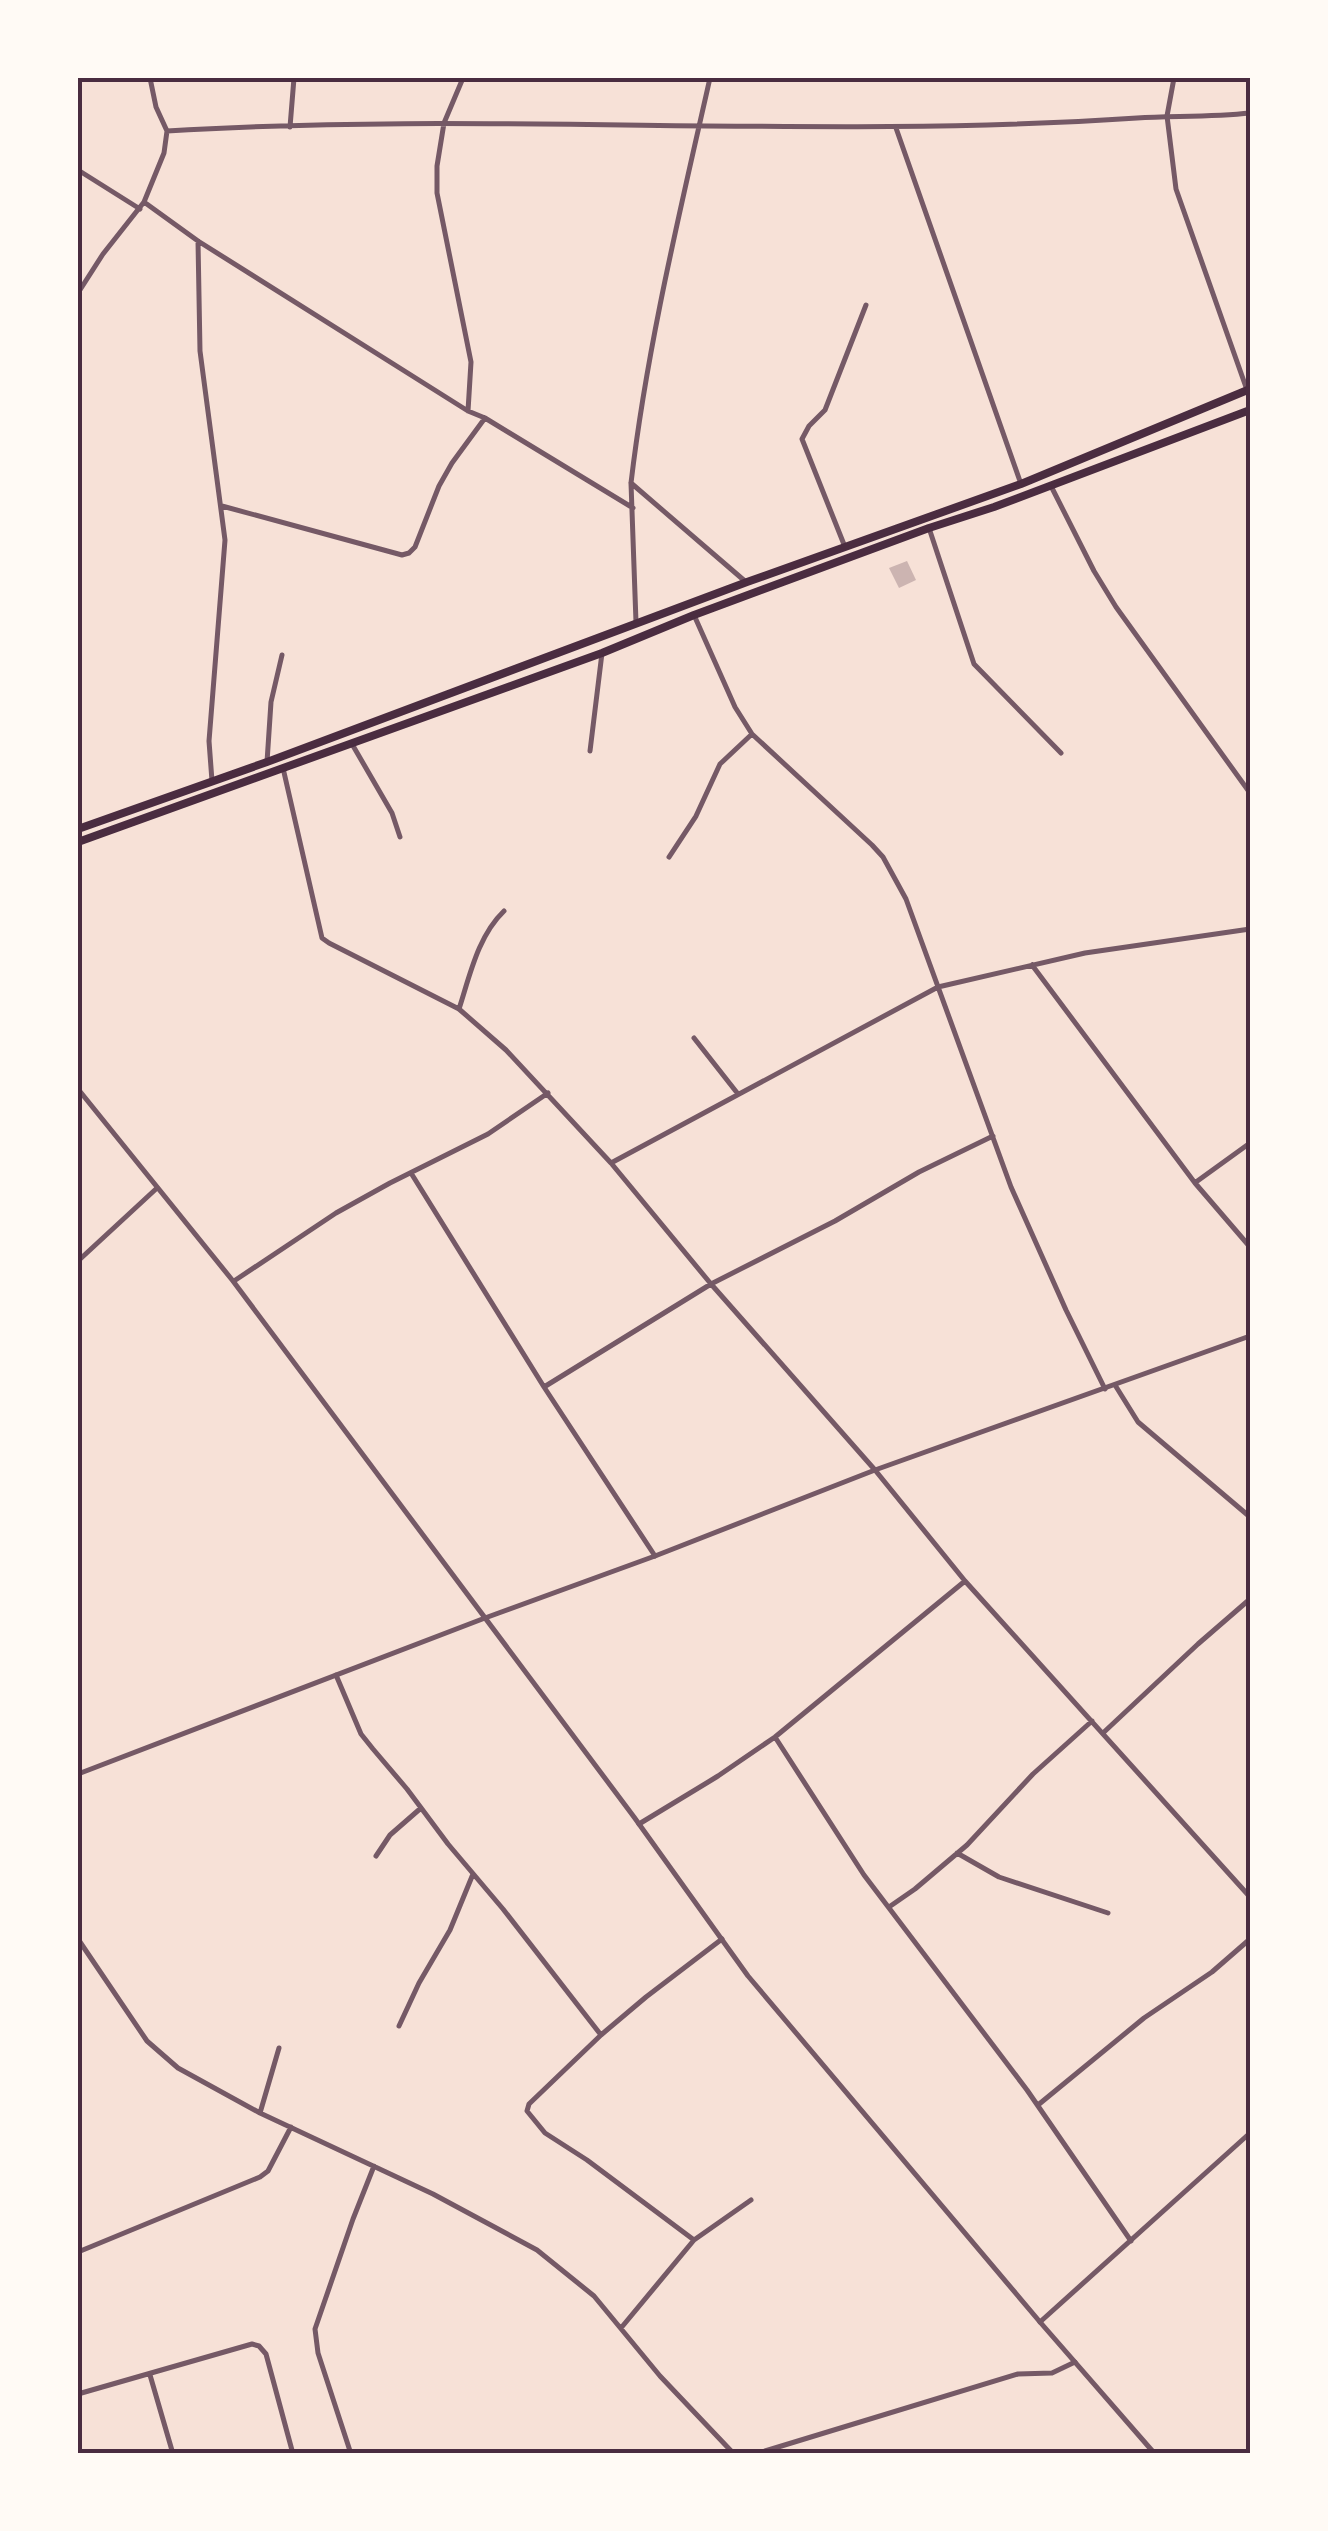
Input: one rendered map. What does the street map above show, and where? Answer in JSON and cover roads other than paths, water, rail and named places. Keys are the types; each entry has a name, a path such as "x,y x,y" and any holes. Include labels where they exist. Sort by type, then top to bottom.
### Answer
{"main road":[{"path":"78,828 1021,484 1249,390"},
{"path":"78,842 602,653 694,615 1250,410"}],"street":[{"path":"78,291 140,210 164,153 167,132 150,78"},
{"path":"290,127 294,78"},
{"path":"463,78 444,123 437,194 471,362 468,410"},
{"path":"636,624 631,483 643,392 710,78"},
{"path":"1174,78 1167,116 1176,190 1249,390"},
{"path":"167,132 246,126 444,123 896,128 1250,113"},
{"path":"896,128 1021,484"},
{"path":"78,170 140,210"},
{"path":"144,202 198,241 468,410 633,508"},
{"path":"198,241 200,351 222,506 224,558 208,741 212,781"},
{"path":"844,546 802,439 825,410 866,305"},
{"path":"222,506 402,555 409,553 415,547 439,486 485,418"},
{"path":"631,483 746,582"},
{"path":"1051,486 1116,607 1250,790"},
{"path":"929,528 974,664 1061,752"},
{"path":"694,615 735,707 752,734 883,858 906,899 1012,1187 1105,1389"},
{"path":"590,752 602,653"},
{"path":"267,762 271,702 282,654"},
{"path":"668,857 696,816 720,764 752,734"},
{"path":"352,744 392,813 400,837"},
{"path":"283,768 322,938 459,1009 548,1093 876,1470 965,1581 1250,1898"},
{"path":"459,1009 485,937 504,911"},
{"path":"611,1163 938,987 1139,944 1250,929"},
{"path":"1032,965 1195,1183 1250,1248"},
{"path":"694,1038 738,1094"},
{"path":"78,1089 233,1282 639,1824 748,1976 1155,2454"},
{"path":"233,1282 336,1213 488,1134 548,1093"},
{"path":"544,1387 711,1284 992,1136"},
{"path":"1195,1183 1250,1143"},
{"path":"411,1173 655,1556"},
{"path":"78,1261 157,1188"},
{"path":"78,1774 876,1470 1250,1336"},
{"path":"1115,1386 1138,1422 1250,1517"},
{"path":"639,1824 775,1737 965,1581"},
{"path":"1103,1733 1250,1598"},
{"path":"336,1675 362,1734 601,2036"},
{"path":"889,1908 957,1853 1032,1774 1092,1721"},
{"path":"775,1737 889,1908 1038,2105 1131,2241"},
{"path":"376,1856 390,1835 421,1808"},
{"path":"957,1853 999,1877 1108,1914"},
{"path":"399,2026 450,1930 473,1874"},
{"path":"78,1939 147,2041 178,2068 260,2113 433,2194 537,2250 594,2296 660,2376 734,2454"},
{"path":"694,2240 544,2133 527,2111 529,2104 646,1996 722,1939"},
{"path":"1038,2105 1144,2018 1212,1972 1250,1939"},
{"path":"260,2113 279,2048"},
{"path":"78,2252 260,2177 268,2171 290,2128"},
{"path":"1040,2322 1250,2133"},
{"path":"352,2454 318,2353 316,2329 374,2166"},
{"path":"621,2328 694,2240 751,2200"},
{"path":"78,2394 252,2344 260,2346 266,2354 293,2454"},
{"path":"765,2451 1018,2374 1052,2373 1075,2362"},
{"path":"150,2375 172,2454"}]}
